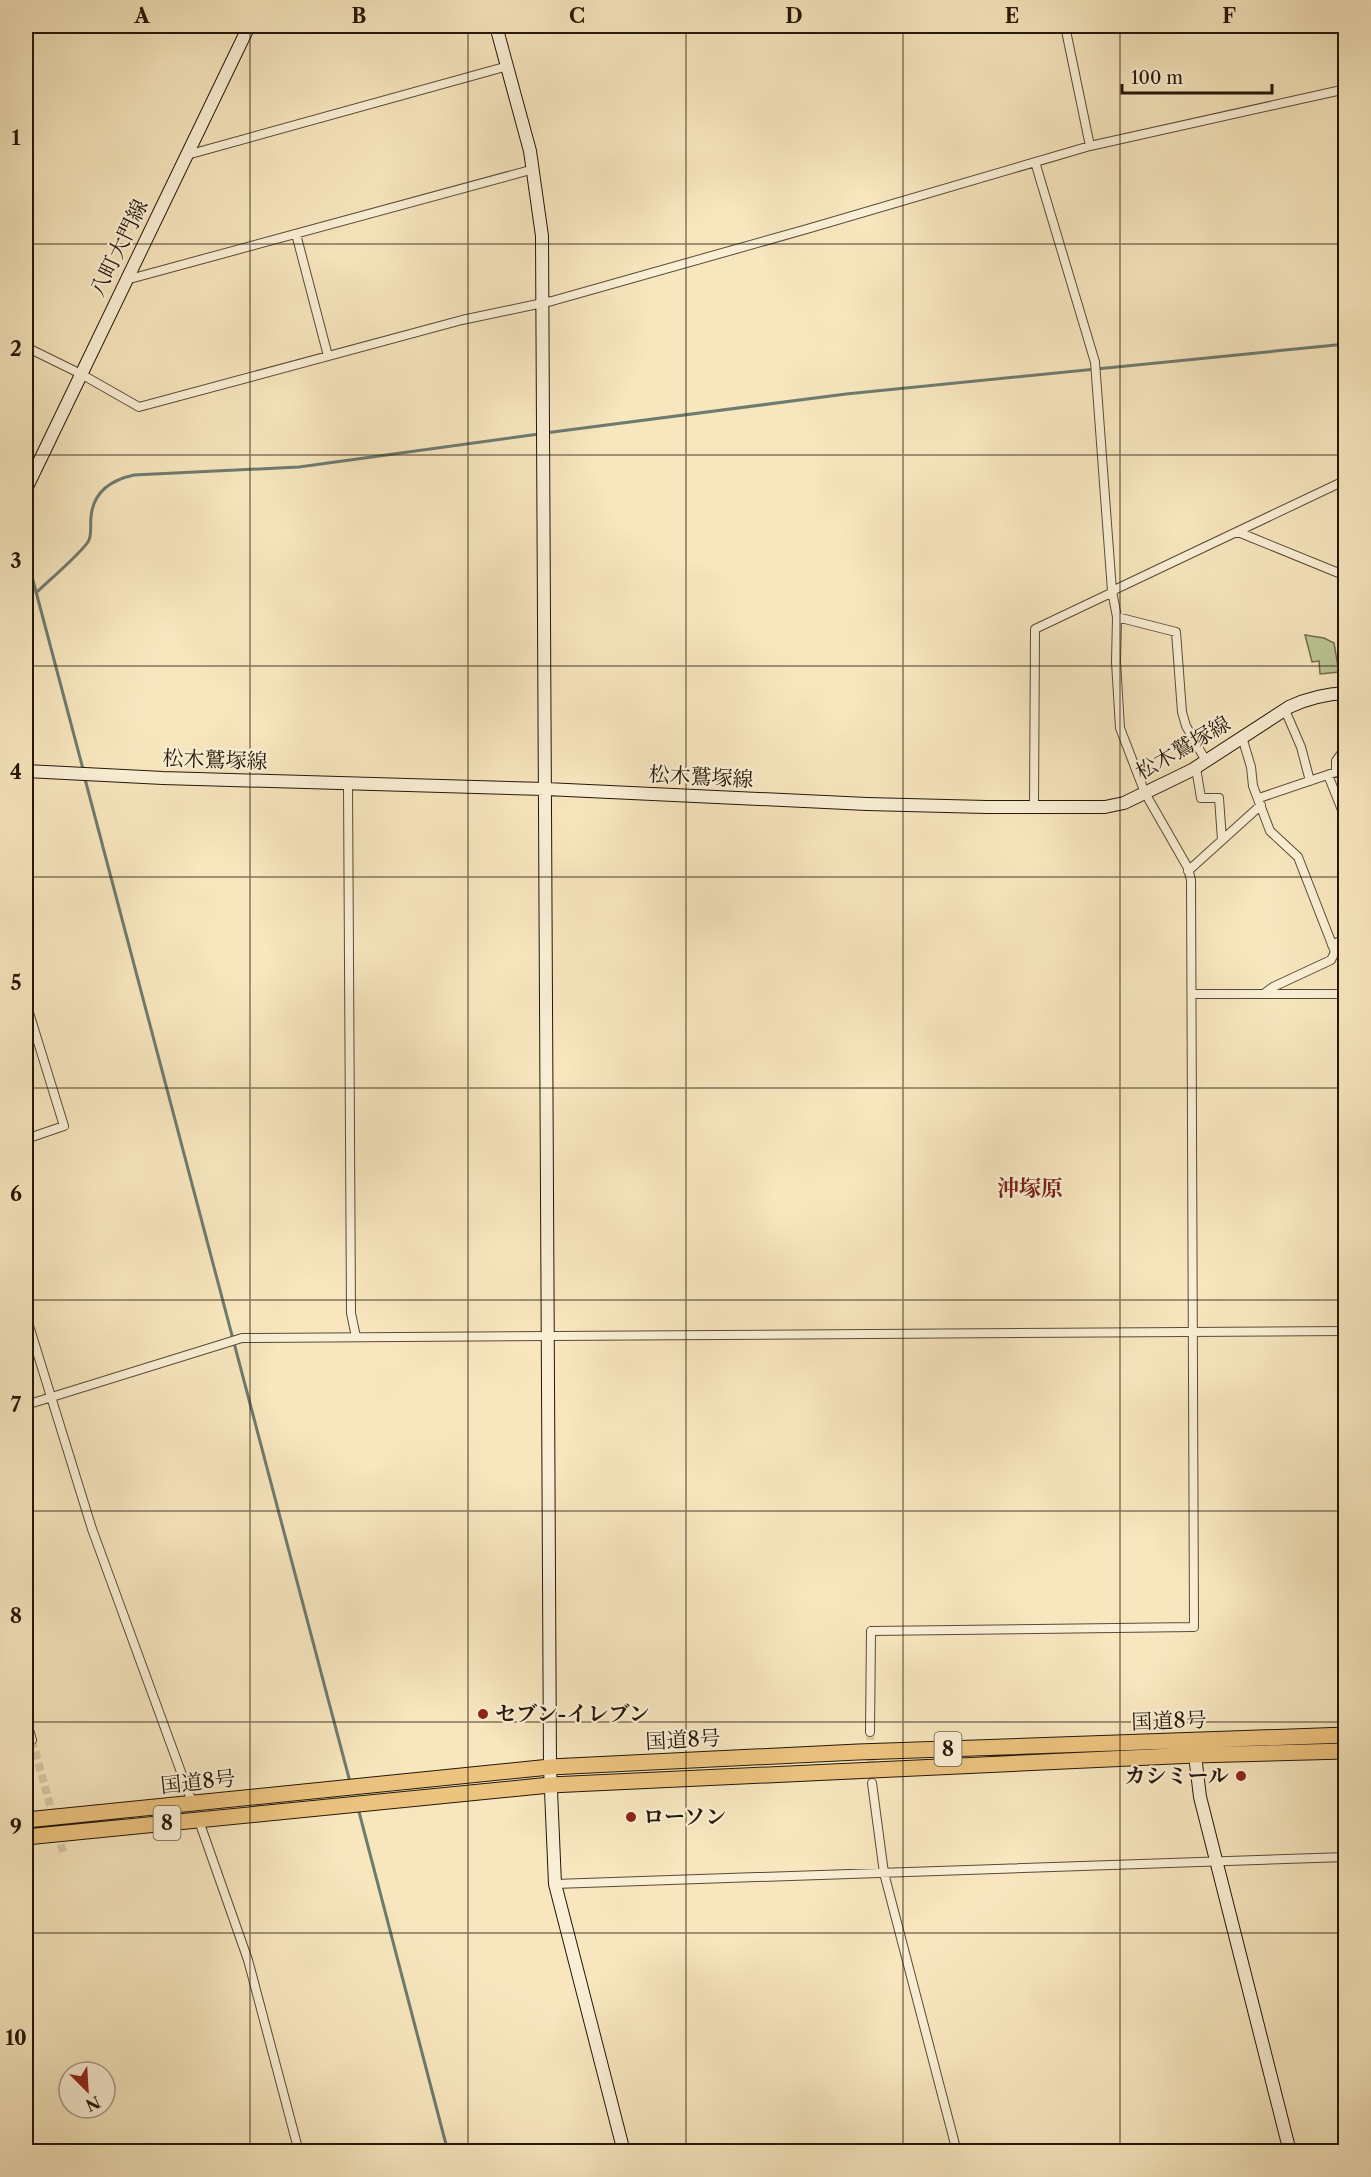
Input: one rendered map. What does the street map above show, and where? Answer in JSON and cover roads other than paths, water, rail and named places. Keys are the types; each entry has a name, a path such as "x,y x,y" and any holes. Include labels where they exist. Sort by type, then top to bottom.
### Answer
{"highway":[{"name":"国道8号","path":"26,1820 550,1767 858,1752 1346,1735"},
{"name":"国道8号","path":"26,1837 550,1785 1346,1750"},
{"name":"8","path":"26,1812 102,1813"},
{"name":"8","path":"26,1847 138,1826"}],"street":[{"name":"八町大門線","path":"26,489 249,26"},
{"path":"496,26 534,169 541,217 550,1785 555,1884 624,2151"},
{"path":"1065,26 1090,146"},
{"path":"187,155 508,66"},
{"path":"26,347 81,374 139,407 462,320 543,303 807,230 1090,146 1346,89"},
{"path":"870,1732 872,1631 1194,1627 1191,880 1145,793 1120,728 1116,662 1117,617 1112,591 1095,362 1035,162"},
{"path":"125,280 534,169"},
{"path":"296,234 328,356"},
{"path":"1034,807 1035,629 1346,480"},
{"path":"1238,532 1346,576"},
{"path":"1117,617 1176,632 1182,712 1201,764 1202,798 1219,798 1222,840"},
{"name":"松木鷲塚線","path":"26,771 546,789 867,804 1105,807 1124,803 1201,764 1305,699 1324,694 1346,693"},
{"path":"1285,710 1301,747 1310,781"},
{"path":"1242,737 1251,767 1253,786 1270,831 1298,857 1335,952 1331,960 1266,992"},
{"path":"1346,747 1336,761 1332,774 1346,820"},
{"path":"1188,871 1260,802 1332,774 1346,775"},
{"path":"348,783 351,1313 356,1337"},
{"path":"1332,945 1346,938"},
{"path":"1192,994 1266,992 1346,994"},
{"path":"26,1002 64,1126 26,1139"},
{"path":"26,1316 92,1529 192,1802"},
{"path":"26,1405 242,1338 1346,1331"},
{"path":"26,1720 32,1740"},
{"path":"1195,1755 1200,1797 1290,2151"},
{"path":"872,1782 884,1873 957,2151"},
{"path":"199,1821 248,1960 299,2151"},
{"path":"555,1884 1346,1857"}],"waterway":[{"path":"545,433 846,394 1346,344"},
{"path":"36,593 86,545 90,534 92,508 99,494 111,484 126,477 299,467 539,434"},
{"path":"26,554 83,769"},
{"path":"85,779 350,1782"},
{"path":"358,1808 448,2152"}],"tunnel":[{"path":"870,1732 872,1774"},
{"path":"32,1740 63,1852"}],"place":[{"name":"セブン-イレブン","path":"483,1714"},
{"name":"カシミール","path":"1241,1776"},
{"name":"ローソン","path":"631,1817"}],"district":[{"name":"沖塚原","path":"1030,1188"}]}
